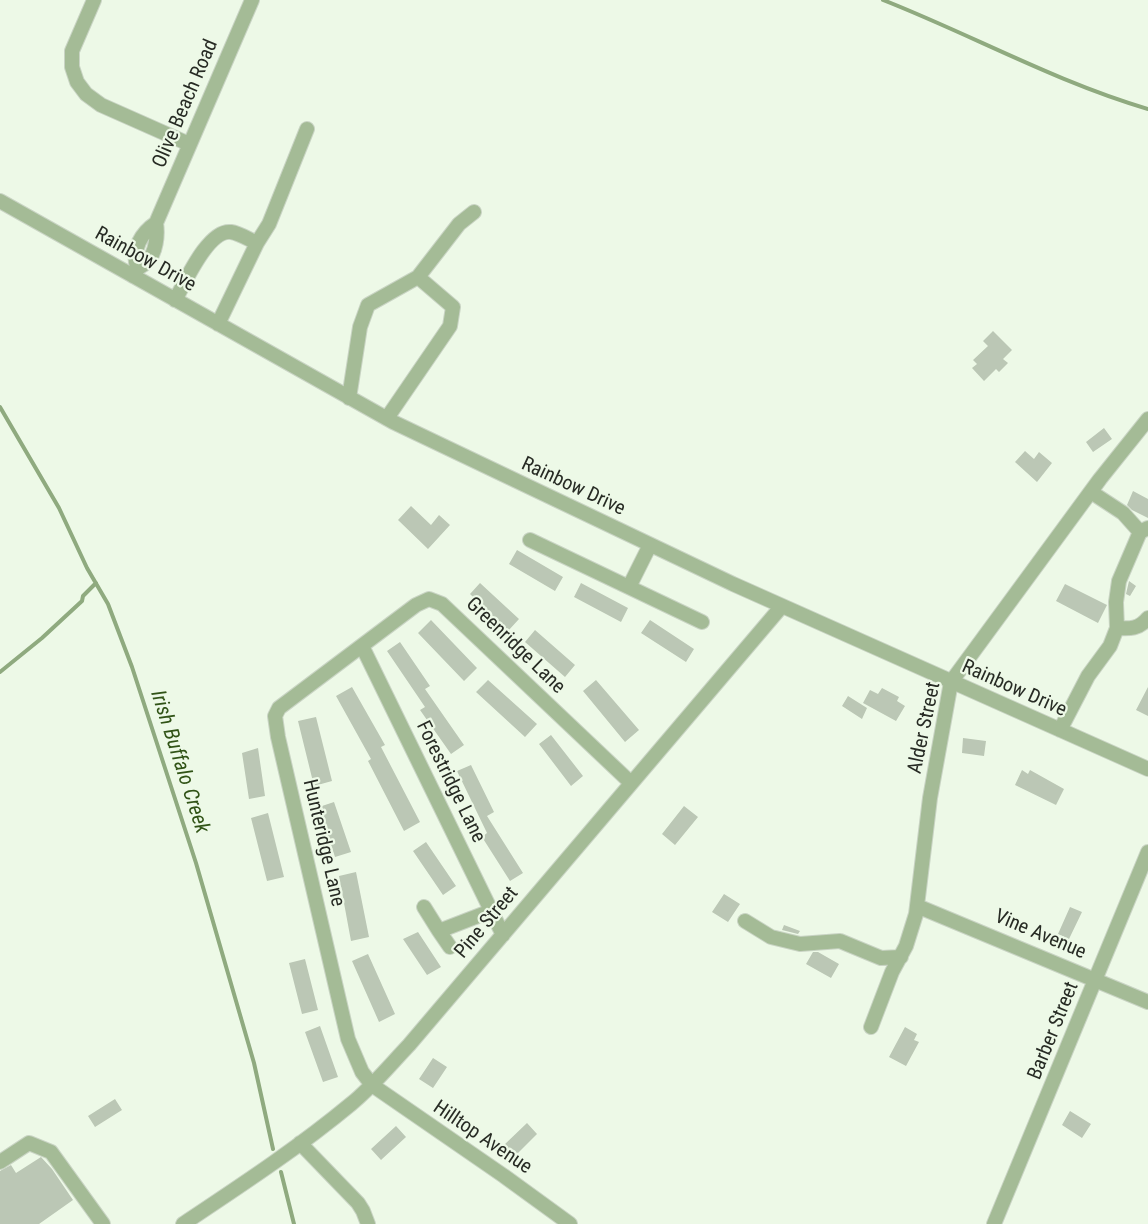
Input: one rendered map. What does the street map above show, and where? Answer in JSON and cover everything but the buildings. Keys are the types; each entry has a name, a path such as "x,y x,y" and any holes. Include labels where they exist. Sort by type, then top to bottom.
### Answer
{"street":[{"path":"94,0 72,51 72,67 77,82 86,94 101,105 189,144"},
{"name":"Olive Beach Road","path":"135,272 134,256 144,231 156,224 252,0"},
{"path":"218,324 257,243 269,224 307,129"},
{"name":"Rainbow Drive","path":"0,201 135,272 175,300 387,418 782,606 1148,769"},
{"path":"349,398 360,327 368,305 418,278 459,224 474,212"},
{"path":"175,300 211,240 219,234 230,232 257,243"},
{"path":"387,418 450,326 453,316 453,307 418,278"},
{"name":"Alder Street","path":"871,1027 906,946 917,906 930,798 951,682 1091,492 1148,419"},
{"path":"1060,730 1088,676 1110,646 1117,628 1116,602 1119,581 1144,530 1091,492"},
{"path":"530,540 702,622"},
{"path":"628,587 650,545"},
{"name":"Greenridge Lane","path":"362,646 416,605 429,599 442,604 631,783"},
{"name":"Pine Street","path":"183,1224 300,1143 372,1085 409,1045 782,606"},
{"path":"1117,628 1133,629 1148,618"},
{"name":"Forestridge Lane","path":"362,646 502,935"},
{"name":"Hunteridge Lane","path":"362,646 279,708 275,716 348,1039 362,1072 372,1085"},
{"name":"Barber Street","path":"994,1224 1148,852"},
{"name":"Vine Avenue","path":"917,906 1148,1002"},
{"path":"424,907 450,947"},
{"path":"439,930 491,911"},
{"path":"745,921 771,937 800,944 840,941 881,958 900,957"},
{"name":"Hilltop Avenue","path":"372,1085 570,1224"},
{"path":"0,1162 29,1143 51,1152 103,1224"},
{"path":"300,1143 358,1203 368,1224"}],"waterway":[{"path":"883,0 1080,86 1148,109"},
{"name":"Irish Buffalo Creek","path":"0,407 59,508 87,568 108,604 132,667 196,863 254,1063 273,1149"},
{"path":"0,672 82,601 83,596 96,583"},
{"name":"Irish Buffalo Creek","path":"281,1172 294,1224"}]}
